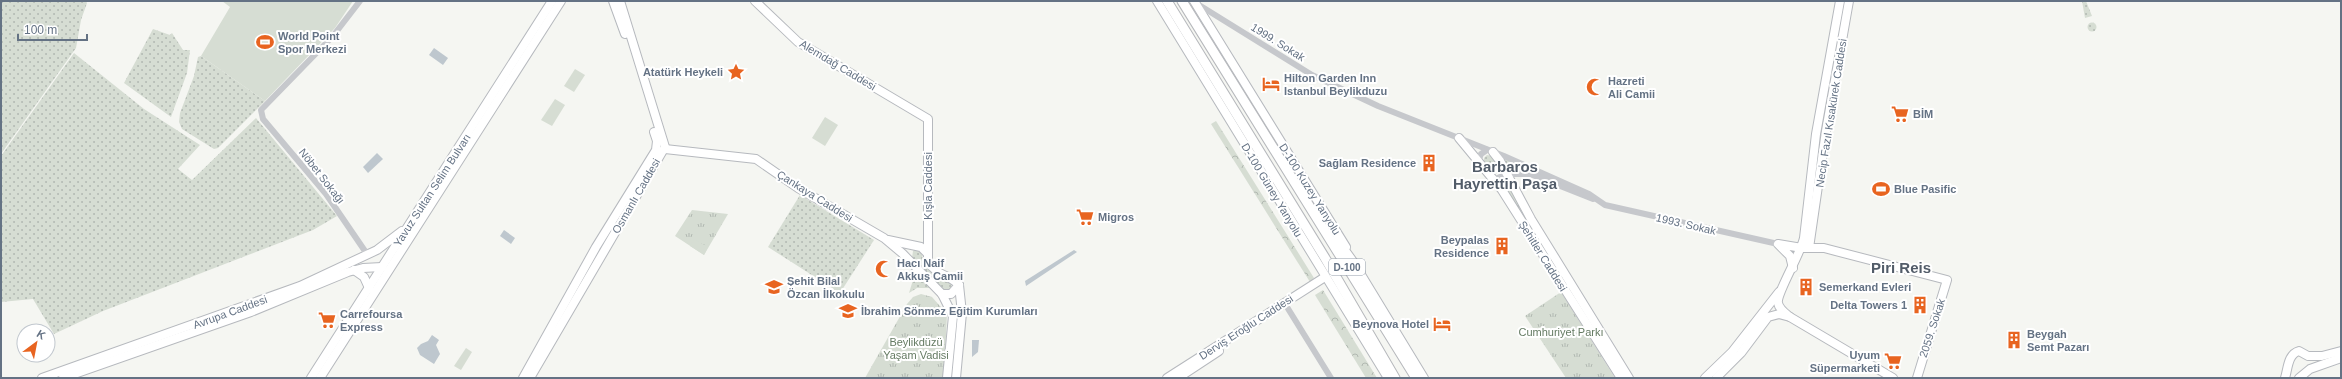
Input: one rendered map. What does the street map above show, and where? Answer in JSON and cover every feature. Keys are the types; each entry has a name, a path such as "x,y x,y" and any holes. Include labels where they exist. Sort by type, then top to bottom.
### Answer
{"highway":[{"name":"D-100","path":"1167,1 1301,219 1395,378"},
{"name":"D-100","path":"1182,1 1416,378"},
{"path":"1278,156 1294,171 1342,248 1360,272"},
{"path":"1301,219 1353,321"}],"main road":[{"name":"Yavuz Sultan Selim Bulvarı","path":"320,378 327,359 369,288 385,269 408,227 552,1"},
{"name":"Yavuz Sultan Selim Bulvarı","path":"311,378 327,359 561,1"},
{"name":"Osmanlı Caddesi","path":"523,378 661,147 613,1"},
{"path":"620,1 661,147"},
{"name":"Alemdağ Caddesi","path":"756,1 798,42 928,119"},
{"name":"D-100 Güney Yanyolu","path":"1157,1 1388,378"},
{"name":"D-100 Kuzey Yanyolu","path":"1195,1 1313,190 1360,272 1424,378"},
{"name":"Necip Fazıl Kısakürek Caddesi","path":"1806,248 1816,134 1840,1"},
{"name":"Necip Fazıl Kısakürek Caddesi","path":"1806,248 1849,1"},
{"name":"Kışla Caddesi","path":"927,253 928,119"},
{"path":"1816,134 1826,131"},
{"name":"Şehitler Caddesi","path":"1460,138 1494,180 1621,378"},
{"name":"Çankaya Caddesi","path":"661,147 756,159 798,188 884,238 909,260 942,294 953,316 947,378"},
{"name":"Şehitler Caddesi","path":"1490,151 1507,174 1531,219 1629,378"},
{"name":"Avrupa Caddesi","path":"42,378 271,297 328,274 386,244 408,227"},
{"path":"884,238 925,249 928,261 936,272 953,279 959,285 962,313 956,378"},
{"path":"1778,244 1806,248 1793,268 1778,298 1778,304 1790,317"},
{"path":"1778,244 1790,256 1793,268"},
{"path":"909,260 912,248 917,246"},
{"name":"2059. Sokak","path":"1806,248 1824,248 1947,280 1916,377"},
{"name":"Osmanlı Caddesi","path":"530,378 601,249"},
{"path":"367,254 385,269"},
{"name":"Avrupa Caddesi","path":"63,378 251,312 354,270 385,269"},
{"path":"354,270 364,277 369,288"},
{"name":"Derviş Eroğlu Caddesi","path":"1167,378 1199,361 1326,279"},
{"path":"942,294 951,294 959,285"},
{"path":"1705,378 1732,352 1782,288"},
{"path":"1716,378 1741,353 1768,317 1779,314 1790,317 1893,378"},
{"path":"2285,378 2293,354 2299,351 2308,356 2322,356 2341,351"},
{"path":"2308,356 2311,364 2310,369"},
{"path":"2299,378 2310,369 2341,358"},
{"name":"Derviş Eroğlu Caddesi","path":"1178,378 1199,361"}],"street":[{"name":"Nöbet Sokağı","path":"360,1 336,32 261,110 266,123 326,194 367,254"},
{"name":"1999. Sokak","path":"1195,1 1203,9 1232,25 1305,71 1378,106 1490,151"},
{"path":"1478,161 1481,154 1490,151"},
{"name":"1993. Sokak","path":"1490,151 1596,199 1605,205 1778,244"},
{"path":"1494,180 1507,174"},
{"name":"1993. Sokak","path":"1507,174 1530,174 1584,197 1596,199"},
{"path":"1516,191 1515,183 1520,174"},
{"path":"1286,305 1331,378"}],"green space":[{"path":"1,1 86,1 87,3 81,20 76,48 1,154"},
{"name":"World Point Spor Merkezi","path":"222,1 353,1 335,28 265,101 201,56 230,7"},
{"path":"2082,1 2086,1 2092,16 2085,18"},
{"path":"2092,22 2097,27 2092,32 2087,27"},
{"path":"153,29 170,35 172,33 183,50 190,50 187,73 171,117 124,83"},
{"path":"74,53 144,109 200,145 178,169 192,180 256,118 337,216 313,230 103,311 56,333 56,323 47,323 33,299 1,302 1,156"},
{"path":"201,56 265,101 218,148 214,149 182,129 179,122 180,113 194,76 198,57"},
{"path":"575,69 585,75 574,92 564,86"},
{"path":"555,99 565,105 552,126 541,120"},
{"path":"825,117 838,125 825,146 812,138"},
{"path":"1216,121 1314,278 1310,282 1211,124"},
{"path":"1487,155 1492,156 1502,171 1500,174 1492,173 1484,163 1484,158"},
{"path":"1502,158 1589,196 1531,172 1511,171"},
{"path":"1507,178 1624,378 1622,378 1519,209 1498,181"},
{"path":"800,195 874,240 840,293 768,247"},
{"path":"692,210 728,214 704,255 675,236"},
{"path":"694,239 708,247 704,255 690,246"},
{"path":"918,249 928,269 934,274 952,283 950,290 944,291 912,258 913,251"},
{"path":"912,269 931,288 917,288 909,293 913,280"},
{"path":"1323,290 1377,378 1366,378 1315,295"},
{"name":"Cumhuriyet Parkı","path":"1561,292 1615,378 1566,378 1525,316"},
{"name":"Beylikdüzü Yaşam Vadisi","path":"921,294 932,297 947,314 944,378 865,378 907,304 913,297"},
{"path":"466,348 472,352 461,370 454,366"}],"shaded area":[{"path":"434,48 448,58 443,65 429,55"},
{"path":"377,153 383,159 368,173 363,167"},
{"path":"504,230 515,238 511,244 500,236"},
{"path":"1074,250 1077,252 1026,286 1025,281"},
{"path":"432,335 439,340 436,345 440,354 434,364 420,355 417,348 421,344 428,341"},
{"path":"972,340 979,340 978,352 972,357"}],"place":[{"name":"World Point Spor Merkezi","path":"265,42"},
{"name":"Atatürk Heykeli","path":"736,72"},
{"name":"Hilton Garden Inn Istanbul Beylikduzu","path":"1271,84"},
{"name":"Hazreti Ali Camii","path":"1595,87"},
{"name":"BİM","path":"1900,114"},
{"name":"Sağlam Residence","path":"1429,163"},
{"name":"Blue Pasific","path":"1881,189"},
{"name":"Migros","path":"1085,217"},
{"name":"Beypalas Residence","path":"1502,246"},
{"name":"Hacı Naif Akkuş Camii","path":"884,269"},
{"name":"Şehit Bilal Özcan İlkokulu","path":"774,287"},
{"name":"Semerkand Evleri","path":"1806,287"},
{"name":"Delta Towers 1","path":"1920,305"},
{"name":"İbrahim Sönmez Eğitim Kurumları","path":"848,311"},
{"name":"Carrefoursa Express","path":"327,320"},
{"name":"Beynova Hotel","path":"1442,324"},
{"name":"Beygah Semt Pazarı","path":"2014,340"},
{"name":"Uyum Süpermarketi","path":"1893,361"}],"district":[{"name":"Barbaros Hayrettin Paşa","path":"1505,176"},
{"name":"Piri Reis","path":"1901,268"}]}
